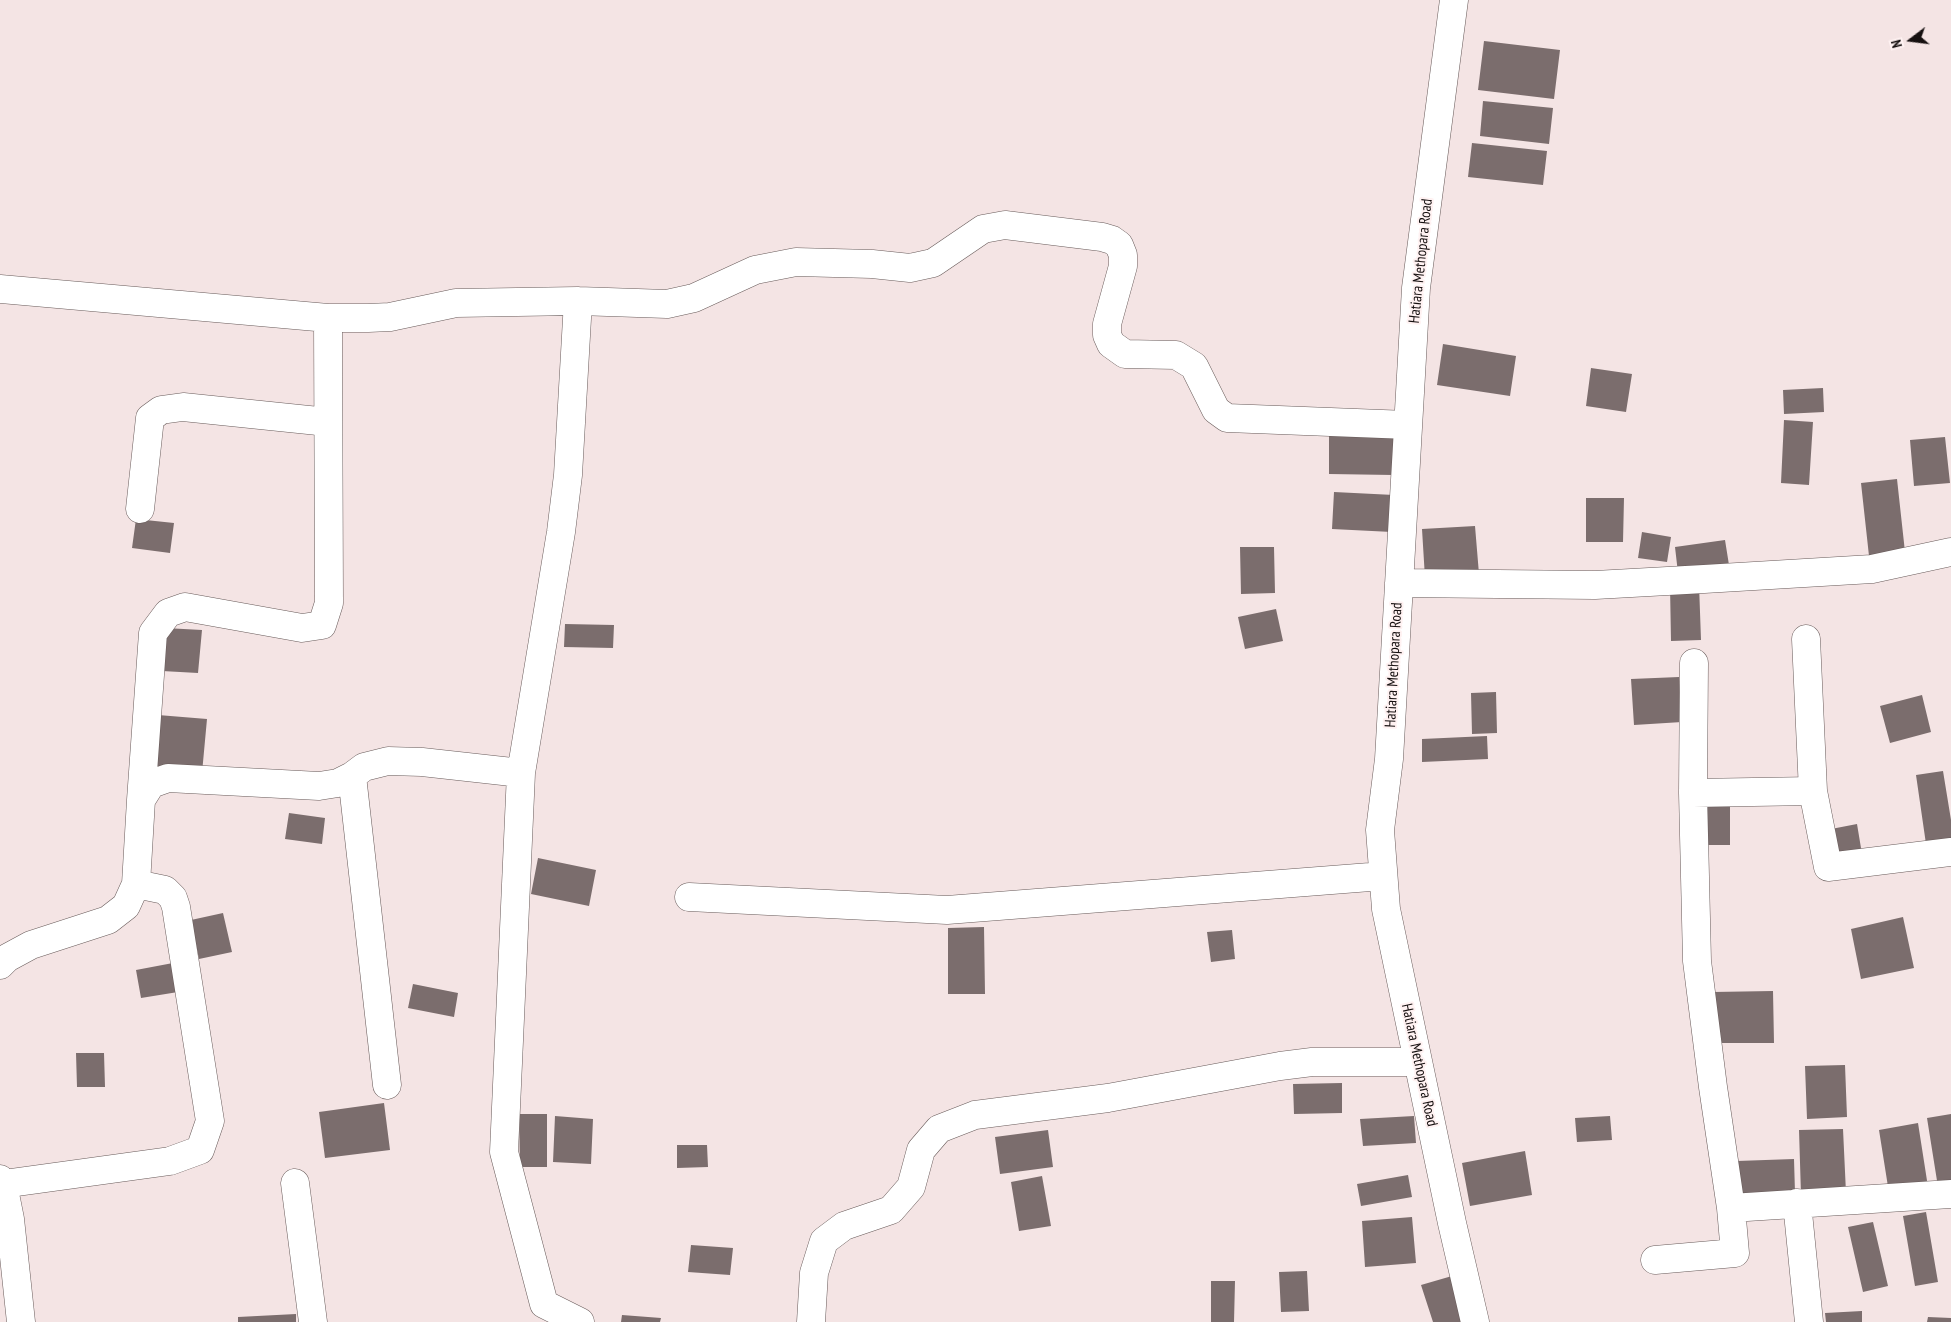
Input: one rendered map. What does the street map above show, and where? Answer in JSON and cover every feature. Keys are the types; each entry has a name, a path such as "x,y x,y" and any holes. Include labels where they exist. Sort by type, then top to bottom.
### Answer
{"street":[{"name":"Hatiara Methopara Road","path":"1454,0 1416,288 1388,759 1380,830 1386,909 1475,1322"},
{"path":"0,289 328,318 390,317 456,303 578,301 642,305 667,304 694,298 755,270 796,262 872,264 910,268 933,263 984,229 1005,225 1102,237 1112,240 1119,245 1123,255 1123,266 1108,324 1107,335 1110,344 1125,354 1176,355 1194,366 1216,410 1227,418 1408,425"},
{"path":"578,301 568,475 561,532 521,773 504,1152 544,1304 580,1322"},
{"path":"0,965 7,958 31,945 108,920 126,906 136,884 153,633 168,613 185,607 302,628 322,625 329,603 328,318"},
{"path":"140,509 150,418 161,410 183,407 328,422"},
{"path":"1399,583 1595,585 1694,580 1872,569 1951,552"},
{"path":"1806,639 1813,791 1828,867 1951,852"},
{"path":"1655,1260 1735,1253 1731,1208 1697,961 1693,793 1694,664"},
{"path":"141,800 151,784 168,778 319,786 338,783 364,767 388,761 422,762 521,773"},
{"path":"352,776 387,1085"},
{"path":"1693,793 1813,791"},
{"path":"689,898 947,910 1384,876"},
{"path":"22,1322 10,1220 1,1182 170,1161 200,1150 210,1121 176,907 173,898 165,890 136,884"},
{"path":"811,1322 814,1273 824,1241 844,1226 891,1210 911,1187 921,1150 939,1129 974,1115 1108,1098 1280,1066 1312,1062 1418,1062"},
{"path":"295,1183 313,1322"},
{"path":"1731,1208 1951,1194"},
{"path":"1797,1203 1809,1322"}],"building":[{"path":"1484,41 1560,50 1554,99 1478,90"},
{"path":"1483,101 1553,108 1549,144 1480,136"},
{"path":"1472,143 1547,151 1543,185 1468,177"},
{"path":"1443,344 1516,356 1510,396 1437,385"},
{"path":"1591,368 1632,374 1626,412 1586,406"},
{"path":"1823,388 1824,412 1784,414 1783,390"},
{"path":"1784,420 1813,422 1809,485 1781,483"},
{"path":"1329,432 1393,433 1393,475 1329,474"},
{"path":"1945,437 1950,483 1914,486 1910,440"},
{"path":"1897,479 1905,552 1869,556 1861,483"},
{"path":"1334,492 1394,495 1392,532 1332,529"},
{"path":"1586,498 1624,498 1623,542 1586,542"},
{"path":"136,519 174,523 170,553 132,548"},
{"path":"1475,526 1479,574 1425,578 1422,529"},
{"path":"1642,532 1671,537 1667,562 1638,558"},
{"path":"1725,540 1729,565 1678,573 1675,547"},
{"path":"1240,547 1274,547 1275,593 1241,594"},
{"path":"1699,584 1701,640 1671,641 1670,586"},
{"path":"1276,609 1283,641 1245,649 1238,617"},
{"path":"565,624 614,625 613,648 564,647"},
{"path":"165,628 202,630 198,673 162,671"},
{"path":"1679,677 1682,722 1634,725 1631,679"},
{"path":"1496,692 1497,733 1472,734 1471,693"},
{"path":"1922,695 1931,732 1890,743 1880,706"},
{"path":"158,715 207,719 202,773 153,768"},
{"path":"1487,736 1488,759 1422,762 1422,739"},
{"path":"1943,771 1951,820 1951,840 1926,844 1916,775"},
{"path":"1704,804 1730,804 1730,845 1703,845"},
{"path":"289,813 325,818 322,844 285,839"},
{"path":"1857,824 1862,854 1831,860 1826,830"},
{"path":"538,858 596,870 589,906 531,894"},
{"path":"223,913 232,952 199,959 191,920"},
{"path":"1903,917 1914,968 1861,979 1851,929"},
{"path":"984,927 985,994 948,994 948,928"},
{"path":"1232,930 1235,959 1211,962 1207,932"},
{"path":"173,963 178,992 141,998 136,970"},
{"path":"413,984 458,993 454,1017 408,1008"},
{"path":"1773,991 1774,1043 1713,1043 1713,992"},
{"path":"76,1053 104,1053 105,1087 77,1087"},
{"path":"1845,1065 1847,1117 1807,1119 1805,1066"},
{"path":"1342,1083 1342,1113 1294,1114 1293,1084"},
{"path":"384,1103 390,1150 325,1158 319,1112"},
{"path":"519,1114 547,1114 547,1167 520,1167"},
{"path":"1951,1114 1951,1184 1938,1187 1927,1118"},
{"path":"555,1116 593,1119 591,1164 553,1162"},
{"path":"1414,1116 1416,1143 1363,1146 1360,1119"},
{"path":"1610,1116 1612,1140 1577,1142 1575,1118"},
{"path":"1918,1123 1928,1187 1889,1193 1879,1130"},
{"path":"1843,1129 1846,1193 1801,1195 1799,1130"},
{"path":"1048,1130 1053,1167 1000,1174 995,1137"},
{"path":"677,1145 707,1145 708,1167 677,1168"},
{"path":"1525,1151 1532,1195 1470,1206 1462,1163"},
{"path":"1794,1159 1795,1193 1738,1196 1737,1161"},
{"path":"1408,1175 1412,1197 1361,1206 1357,1184"},
{"path":"1042,1176 1051,1226 1019,1231 1011,1182"},
{"path":"1926,1212 1938,1282 1915,1286 1903,1216"},
{"path":"1412,1217 1416,1263 1365,1267 1362,1221"},
{"path":"1873,1222 1888,1286 1863,1292 1848,1227"},
{"path":"691,1245 733,1248 730,1275 688,1272"},
{"path":"1307,1271 1309,1311 1281,1312 1279,1272"},
{"path":"1452,1276 1467,1322 1433,1322 1421,1285"},
{"path":"1211,1281 1235,1281 1234,1322 1211,1322"},
{"path":"1862,1311 1862,1322 1826,1322 1825,1313"},
{"path":"296,1314 296,1322 238,1322 238,1317"},
{"path":"622,1315 661,1318 660,1322 621,1322"},
{"path":"1928,1317 1951,1318 1951,1322 1927,1322"}]}
